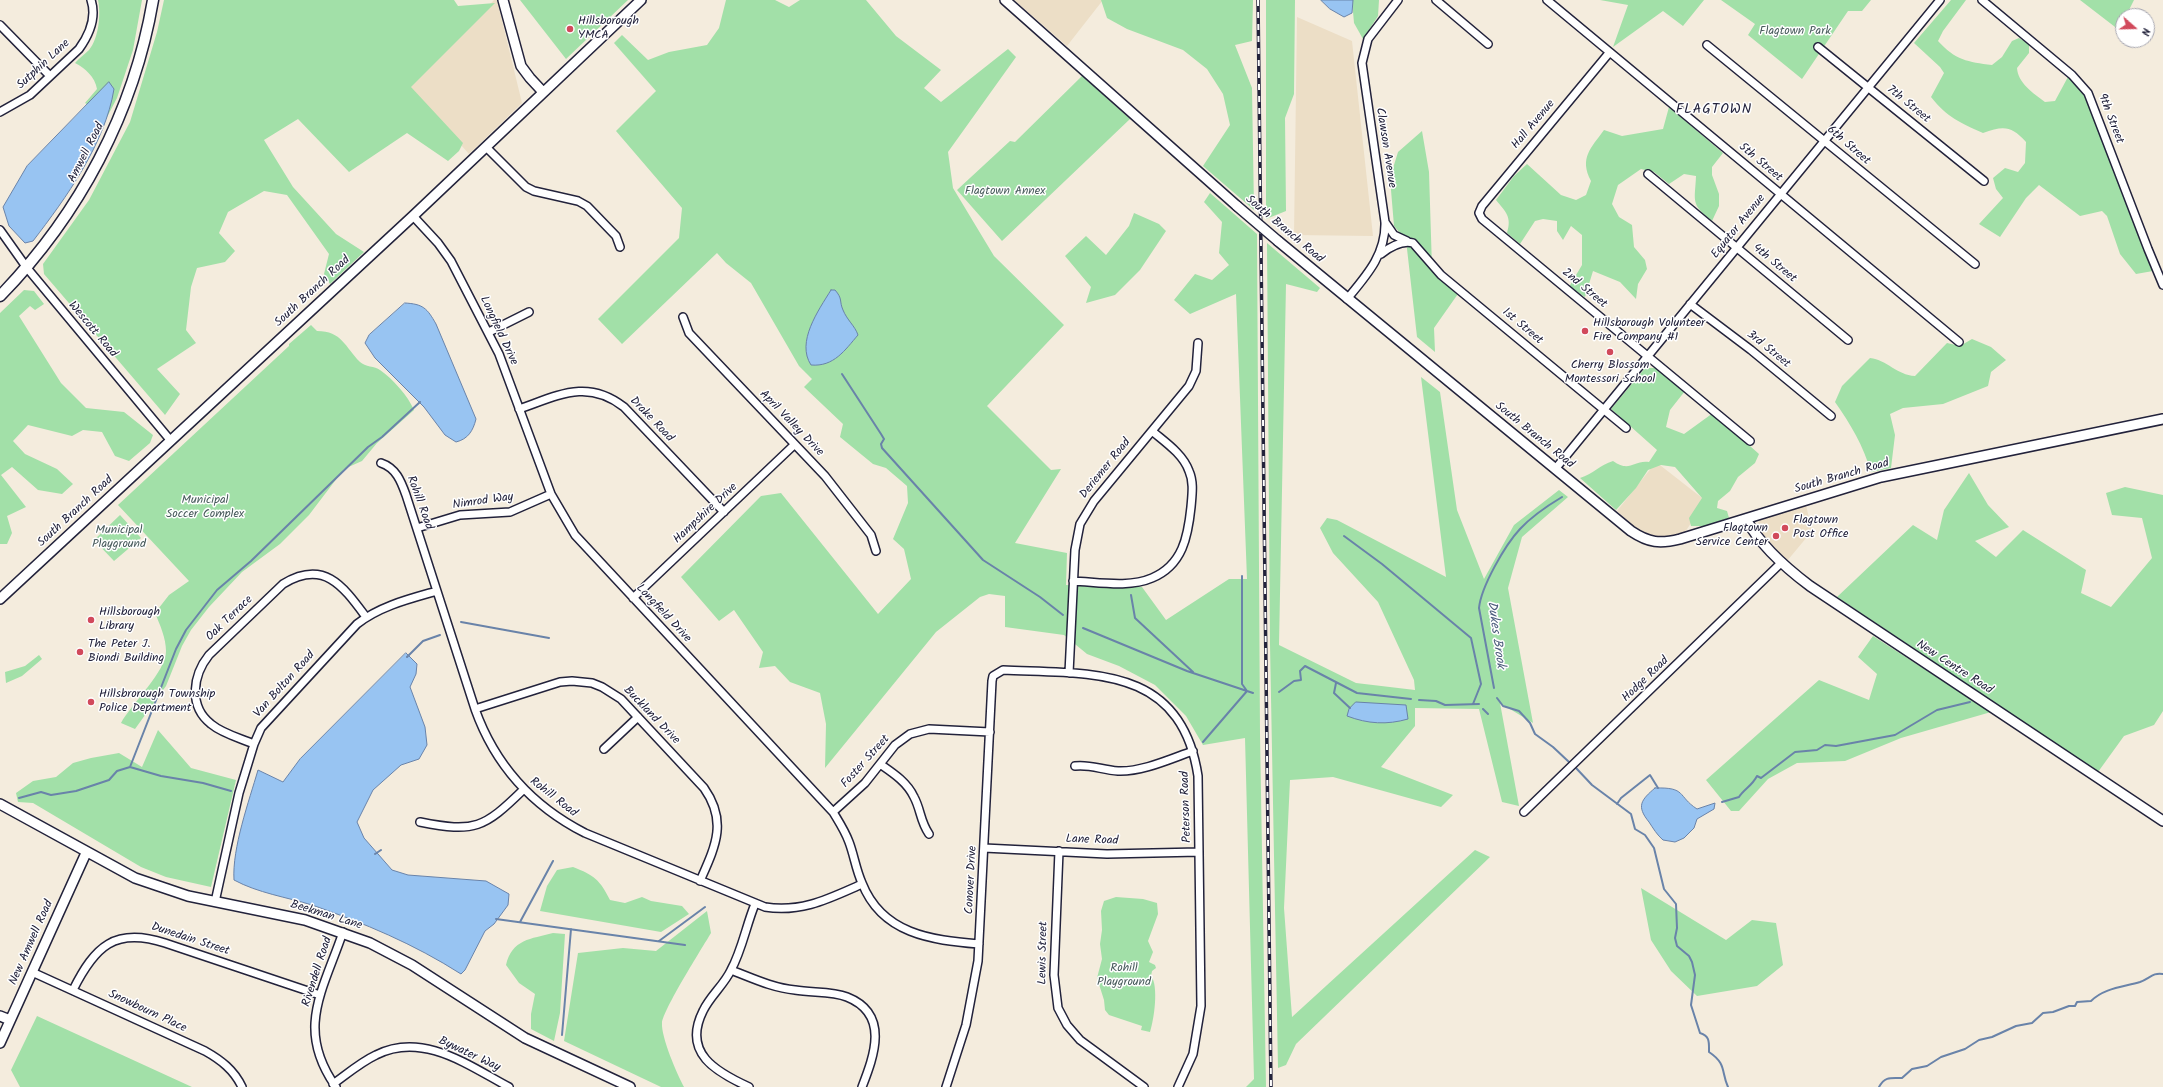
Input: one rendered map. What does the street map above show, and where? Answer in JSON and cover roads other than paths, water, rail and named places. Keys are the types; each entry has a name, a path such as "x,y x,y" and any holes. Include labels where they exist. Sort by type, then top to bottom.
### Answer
{"main road":[{"name":"Amwell Road","path":"0,296 26,268 74,205 111,136 136,72 153,0"}],"street":[{"name":"Sutphin Lane","path":"0,112 30,95 85,40 92,23 91,0"},
{"path":"503,0 521,66 543,92"},
{"name":"South Branch Road","path":"0,599 413,216 641,0"},
{"name":"South Branch Road","path":"1005,0 1237,206 1347,299 1556,468 1631,531 1652,542 1665,542 1746,519 1881,477 2163,419"},
{"name":"Clawson Avenue","path":"1347,299 1379,256 1384,240 1385,222 1362,63 1368,39 1398,0"},
{"path":"1436,0 1488,44"},
{"name":"5th Street","path":"1546,0 1959,342"},
{"name":"Equator Avenue","path":"1556,468 1940,0"},
{"name":"9th Street","path":"1982,0 2072,75 2088,93 2163,285"},
{"path":"0,25 50,76"},
{"name":"6th Street","path":"1707,45 1975,264"},
{"name":"7th Street","path":"1818,47 1984,181"},
{"name":"Hall Avenue","path":"1480,213 1482,206 1609,53"},
{"path":"486,147 526,187 534,191 578,200 587,206 616,236 620,247"},
{"name":"4th Street","path":"1648,174 1848,340"},
{"name":"2nd Street","path":"1480,213 1482,219 1750,441"},
{"name":"Longfield Drive","path":"413,216 445,252 489,332 551,494 575,535 833,812 850,842 862,884 884,914 908,931 932,939 979,944"},
{"name":"1st Street","path":"1385,222 1394,235 1418,248 1441,275 1626,428"},
{"name":"Wescott Road","path":"0,230 26,268 170,441"},
{"path":"1379,256 1390,247 1407,242"},
{"name":"3rd Street","path":"1690,304 1751,350 1831,416"},
{"path":"489,332 529,312"},
{"name":"April Valley Drive","path":"683,317 689,333 825,476 871,535 876,552"},
{"name":"Deriemer Road","path":"1069,673 1073,581 1077,536 1086,512 1193,379 1198,359 1198,343"},
{"name":"Drake Road","path":"519,409 562,394 574,392 585,391 607,396 624,407 724,512"},
{"path":"1073,581 1124,583 1142,582 1162,573 1170,566 1182,551 1189,529 1192,480 1184,461 1152,431"},
{"name":"Hampshire Drive","path":"633,598 794,445"},
{"name":"Rohill Road","path":"381,463 388,465 400,480 417,528 475,709 495,752 523,790 550,812 585,833 755,904 776,909 799,908 826,900 862,884"},
{"name":"Nimrod Way","path":"417,528 460,515 510,512 551,494"},
{"name":"New Centre Road","path":"1746,519 1759,538 1782,562 1805,582 1836,605 2163,821"},
{"name":"Hodge Road","path":"1524,812 1782,562"},
{"name":"Oak Terrace","path":"254,744 214,727 203,716 198,706 195,684 202,663 209,655 283,584 298,577 315,575 334,580 349,593 366,616"},
{"name":"Van Bolton Road","path":"215,902 232,823 254,744 268,718 356,624 366,616 389,606 437,590"},
{"name":"Peterson Road","path":"998,671 1069,673 1108,676 1142,688 1171,712 1184,730 1193,751 1198,776 1201,997 1200,1021 1192,1054 1178,1087"},
{"name":"Conover Drive","path":"946,1087 966,1025 974,989 979,944 992,681 993,676 998,671"},
{"name":"Buckland Drive","path":"475,709 548,685 572,680 592,683 612,692 704,788 714,805 717,815 717,835 700,881"},
{"path":"604,749 638,718"},
{"name":"Foster Street","path":"833,812 864,782 902,738 919,730 990,732"},
{"path":"1074,766 1086,765 1108,770 1128,770 1193,751"},
{"path":"880,764 909,789 919,809 921,823 929,834"},
{"path":"420,822 453,828 481,824 499,814 523,790"},
{"name":"Beekman Lane","path":"0,804 86,853 135,878 177,893 287,916 343,932 370,943 412,965 531,1041 630,1087"},
{"name":"Lane Road","path":"984,848 1107,854 1199,852"},
{"name":"Lewis Street","path":"1059,851 1054,975 1058,1008 1067,1025 1080,1040 1144,1087"},
{"name":"New Amwell Road","path":"0,1043 86,853"},
{"path":"749,1087 723,1075 705,1060 698,1040 698,1029 704,1009 731,970 755,904"},
{"name":"Rivendell Road","path":"334,1085 319,1058 314,1037 316,1011 320,995 343,932"},
{"name":"Dunedain Street","path":"73,990 95,956 108,945 120,938 133,936 159,941 320,995"},
{"path":"731,970 781,988 846,996 862,1006 872,1020 876,1037 873,1057 862,1087"},
{"name":"Snowbourn Place","path":"32,972 205,1051 219,1059 230,1069 242,1087"},
{"path":"0,1016 10,1020"},
{"name":"Bywater Way","path":"334,1085 375,1055 409,1046 433,1049 510,1087"}],"water":[{"path":"1321,0 1353,0 1352,13 1344,17 1330,9"},
{"path":"109,82 114,89 109,110 93,150 71,189 46,224 33,241 25,243 9,226 3,207 27,166"},
{"path":"831,290 835,290 839,296 845,314 858,335 843,352 833,360 819,365 811,365 807,356 807,337 810,327 820,307"},
{"path":"405,303 416,304 424,308 433,319 476,419 467,437 460,441 456,442 445,435 424,407 375,358 365,343 369,335"},
{"path":"406,653 417,664 416,674 410,687 425,727 427,745 419,759 401,765 373,790 357,822 364,838 392,870 408,875 486,881 509,894 508,905 494,924 485,931 465,970 461,974 407,944 351,919 312,905 262,892 234,880 234,867 238,839 258,770 283,782 300,759"},
{"path":"1356,702 1406,705 1408,719 1378,723 1362,721 1347,716 1349,709"},
{"path":"1655,788 1665,788 1677,791 1697,809 1715,803 1714,809 1697,819 1694,828 1684,838 1675,842 1663,840 1642,812 1641,807 1646,796"}],"waterway":[{"path":"842,374 884,439 881,444 882,448 983,560 1040,597 1063,615"},
{"path":"19,798 41,792 51,795 76,791 109,780 117,771 130,767 176,649 186,630 217,590 251,561 368,447 382,437 420,402"},
{"name":"Dukes Brook","path":"1494,688 1479,608 1484,589 1501,555 1514,536 1530,520 1562,497"},
{"path":"1344,536 1382,564 1471,638 1481,684 1473,704"},
{"path":"1203,742 1247,691 1242,684 1242,576"},
{"path":"1131,595 1135,618 1193,672"},
{"path":"461,622 549,638"},
{"path":"1083,628 1187,671 1253,693"},
{"path":"407,657 423,641 440,635"},
{"path":"1279,692 1294,681 1301,680 1300,671 1305,666 1357,693 1411,699"},
{"path":"1336,683 1334,693 1350,708"},
{"name":"Dukes Brook","path":"1497,698 1503,706 1519,711 1530,723 1535,734 1553,747 1569,762"},
{"path":"1419,700 1436,701 1445,705 1479,704"},
{"path":"1722,802 1739,797 1757,776 1761,778 1795,752 1817,750 1825,745 1836,746 1895,735 1937,710 1970,702"},
{"path":"1483,709 1488,714"},
{"path":"130,767 161,776 203,783 231,791"},
{"name":"Dukes Brook","path":"1576,768 1592,785 1631,814 1635,829 1645,835 1654,848 1664,889 1676,904 1677,928 1675,938 1677,946 1689,956 1692,962 1695,975 1691,1005 1700,1033 1706,1036 1709,1042 1709,1052 1719,1060 1723,1068 1728,1087"},
{"path":"1617,804 1621,798 1650,775 1658,788"},
{"path":"375,854 381,850"},
{"path":"520,922 553,861"},
{"path":"659,941 705,907"},
{"path":"496,919 685,945"},
{"path":"562,1035 571,929"},
{"path":"1879,1087 1886,1079 1902,1078 1912,1069 1927,1066 1941,1057 1965,1049 1979,1040 1992,1037 2016,1026 2032,1023 2043,1013 2053,1012 2069,1006 2075,1006 2077,1002 2091,1001 2102,993 2114,988 2140,982 2156,974 2163,974"}],"railway":[{"path":"1258,0 1271,1087"}],"place":[{"name":"Hillsborough YMCA","path":"570,29"},
{"name":"Hillsborough Volunteer Fire Company #1","path":"1585,331"},
{"name":"Cherry Blossom Montessori School","path":"1610,352"},
{"name":"Flagtown Post Office","path":"1785,528"},
{"name":"Flagtown Service Center","path":"1776,536"},
{"name":"Hillsborough Library","path":"91,620"},
{"name":"The Peter J. Biondi Building","path":"80,652"},
{"name":"Hillsbrorough Township Police Department","path":"91,702"}],"district":[{"name":"FLAGTOWN","path":"1714,111"}],"park label":[{"name":"Flagtown Park","path":"1795,32"},
{"name":"Flagtown Annex","path":"1005,192"},
{"name":"Municipal Soccer Complex","path":"205,508"},
{"name":"Municipal Playground","path":"119,538"},
{"name":"Rohill Playground","path":"1124,976"}]}
